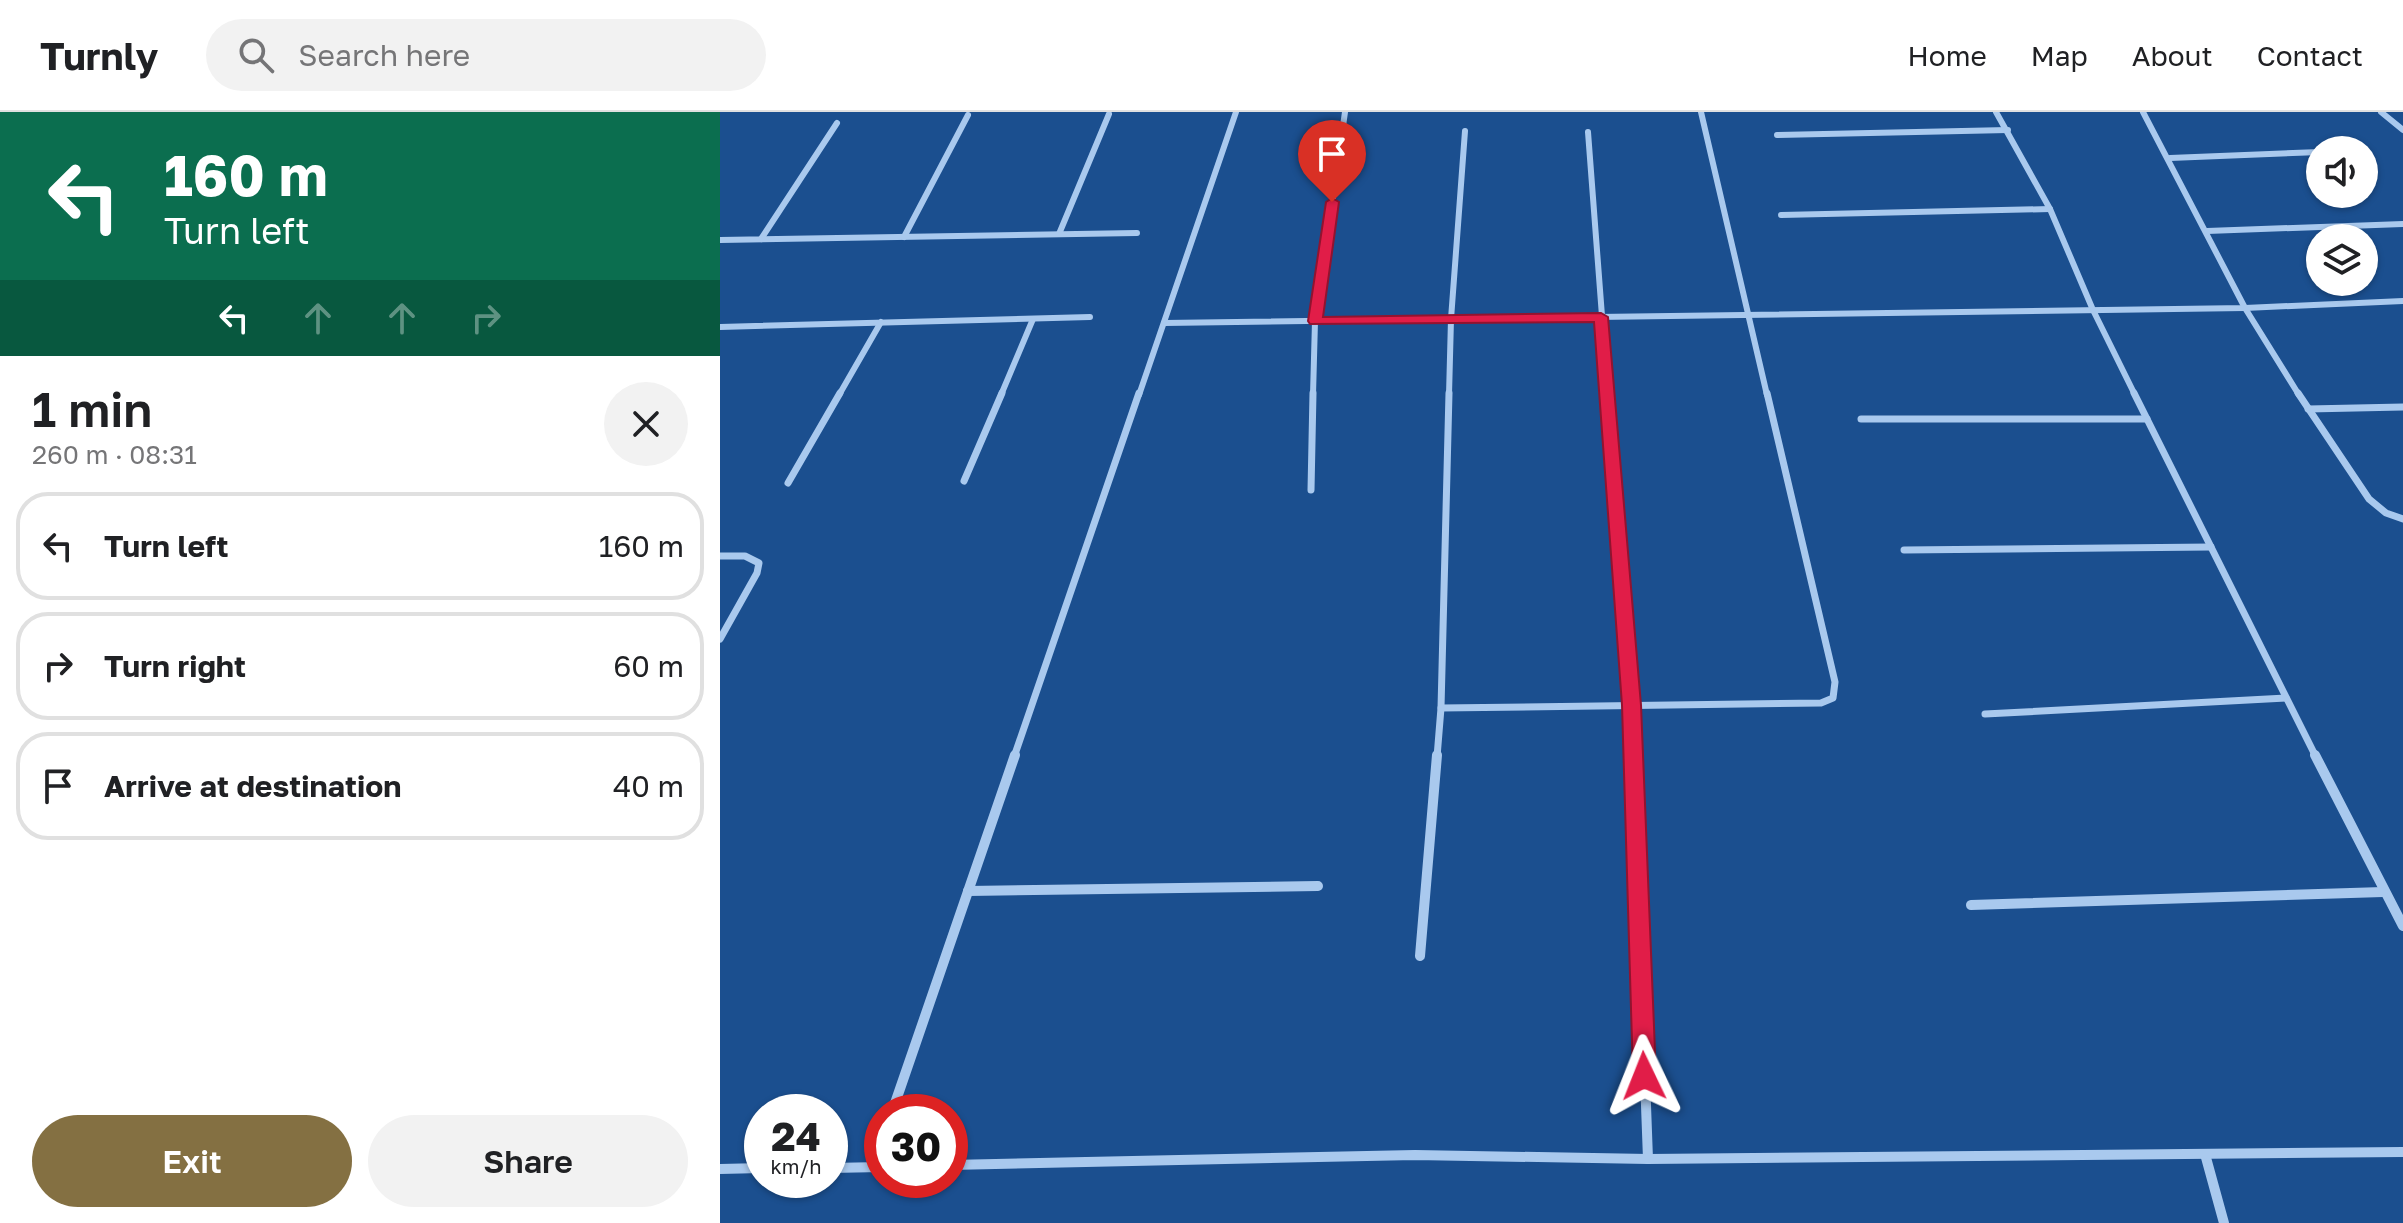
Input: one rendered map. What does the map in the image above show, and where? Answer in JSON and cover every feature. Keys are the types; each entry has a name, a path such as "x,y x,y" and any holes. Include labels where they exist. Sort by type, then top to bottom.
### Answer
{"street":[{"path":"898,1094 1236,112"},
{"path":"1311,490 1315,321 1345,112"},
{"path":"1441,708 1821,703 1833,698 1835,682 1701,112"},
{"path":"1996,112 2050,209 2093,310 2383,892 2403,926"},
{"path":"2143,112 2170,158 2245,308 2308,409 2369,499 2386,513 2403,519"},
{"path":"2381,112 2403,130"},
{"path":"1059,234 1109,114"},
{"path":"904,237 968,115"},
{"path":"761,239 837,123"},
{"path":"1777,135 2008,130"},
{"path":"1420,956 1441,708 1451,319 1465,131"},
{"path":"1588,132 1631,705 1648,1159"},
{"path":"2170,158 2306,153"},
{"path":"1781,215 2050,209"},
{"path":"2207,231 2403,224"},
{"path":"720,240 1137,233"},
{"path":"1164,323 2245,308 2403,301"},
{"path":"720,336 723,326 1090,317"},
{"path":"964,481 1033,319"},
{"path":"788,483 881,322"},
{"path":"2308,409 2403,407"},
{"path":"1861,419 2147,419"},
{"path":"1904,550 2211,547"},
{"path":"720,556 745,556 759,563 757,573 720,639"},
{"path":"1985,714 2286,698"},
{"path":"968,891 1318,886"},
{"path":"1971,905 2383,892"},
{"path":"968,1165 1415,1155 1648,1159 2403,1152"},
{"path":"2205,1154 2224,1223"},
{"path":"720,1169 744,1168"}],"route":[{"path":"1332,202 1315,321 1601,317 1631,705 1644,1076"}]}
